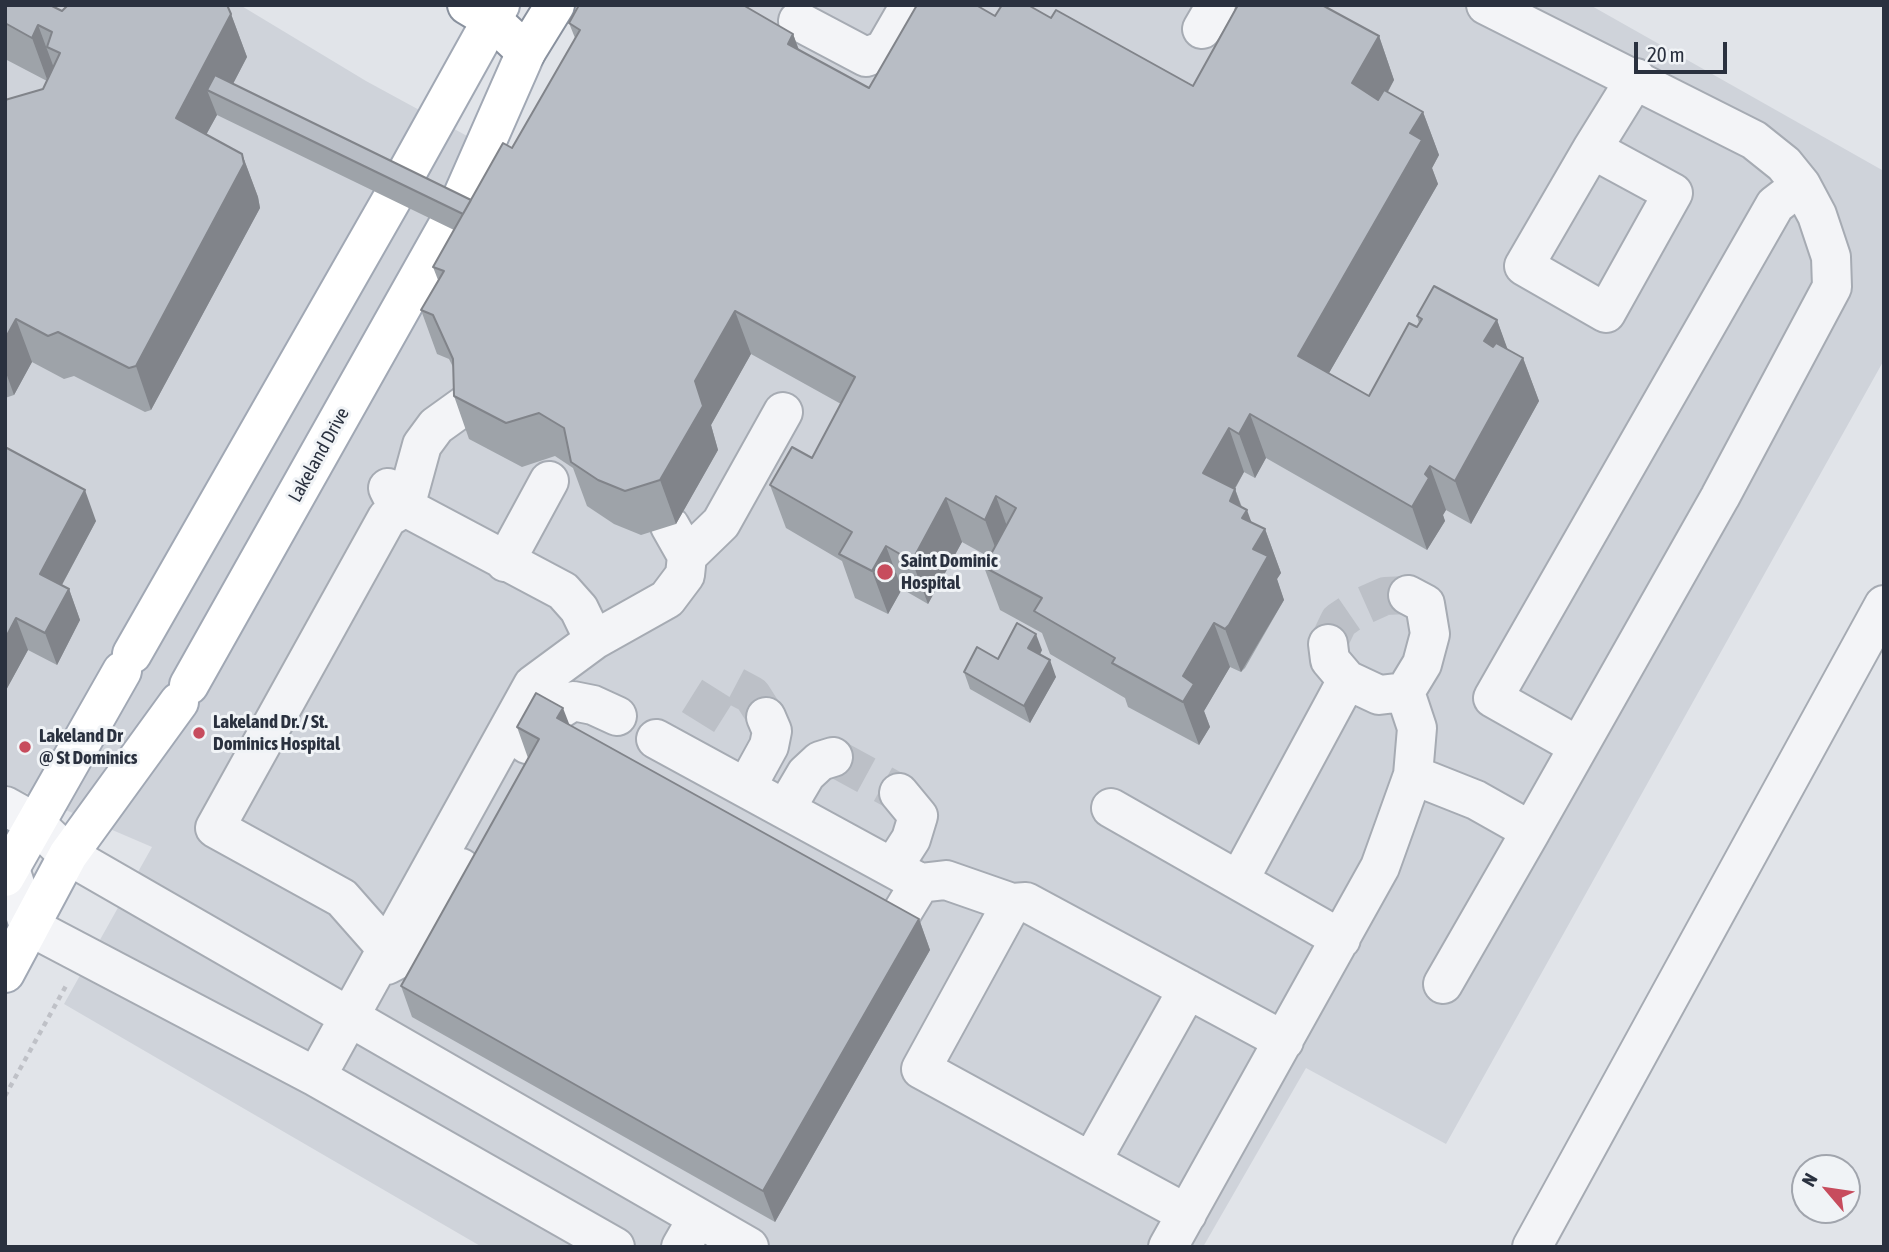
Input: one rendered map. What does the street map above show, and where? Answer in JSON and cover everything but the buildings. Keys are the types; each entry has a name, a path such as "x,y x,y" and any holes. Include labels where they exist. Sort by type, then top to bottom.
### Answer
{"main road":[{"name":"Lakeland Drive","path":"16,951 68,855 184,694 452,218 526,52 555,5"},
{"path":"7,871 20,814 127,663 396,192 486,10 526,52"}],"street":[{"path":"791,17 866,57 884,50 910,5"},
{"path":"1443,984 1720,497 1832,287 1831,257 1817,215 1801,185 1784,164 1754,140 1636,78 1592,60 1486,5"},
{"path":"1592,149 1636,78"},
{"path":"1578,746 1493,698 1775,205 1801,185"},
{"path":"381,960 342,898 215,828 387,519 422,445 436,426 468,403"},
{"path":"316,1077 533,685 594,640 667,598 685,575 678,541 721,523 783,412"},
{"path":"505,562 549,481"},
{"path":"396,496 505,562 563,591 579,609 594,640"},
{"path":"1168,1247 1380,867 1413,775 1417,728 1405,692 1422,664 1430,634 1425,604 1408,595"},
{"path":"1532,1247 1884,605"},
{"path":"1328,644 1329,660 1347,680 1379,695 1405,692"},
{"path":"1239,880 1347,680"},
{"path":"381,960 410,953 428,930 528,740 546,718 573,701 593,705 617,716"},
{"path":"747,786 769,746 772,731 766,717"},
{"path":"678,737 747,786 906,875 946,880 1012,903 1027,902 1284,1041"},
{"path":"786,808 806,774 820,761 833,757"},
{"path":"1413,775 1476,800 1531,831"},
{"path":"892,929 918,816 899,793"},
{"path":"1111,808 1341,939"},
{"path":"20,814 68,855 350,1019 689,1233 749,1247"},
{"path":"7,871 16,951 316,1077 615,1247"},
{"path":"1012,903 921,1069 1187,1214"},
{"path":"1091,1162 1188,989"}],"path":[{"path":"5,1096 68,982 16,951"}],"shaded area":[{"name":"Saint Dominic Hospital","path":"5,5 240,5 366,81 513,161 601,5 1590,5 1882,170 1884,360 1446,1144 1306,1068 1203,1247 482,1247 64,1004 152,847 5,784"}],"tunnel":[{"path":"1328,644 1339,621 1358,608 1385,596 1408,595"},
{"path":"698,722 720,687 733,685 752,695 766,717"},
{"path":"833,757 899,793"}],"place":[{"name":"Saint Dominic Hospital","path":"885,572"},
{"name":"Lakeland Dr. / St. Dominics Hospital","path":"199,733"},
{"name":"Lakeland Dr @ St Dominics","path":"25,747"}]}
